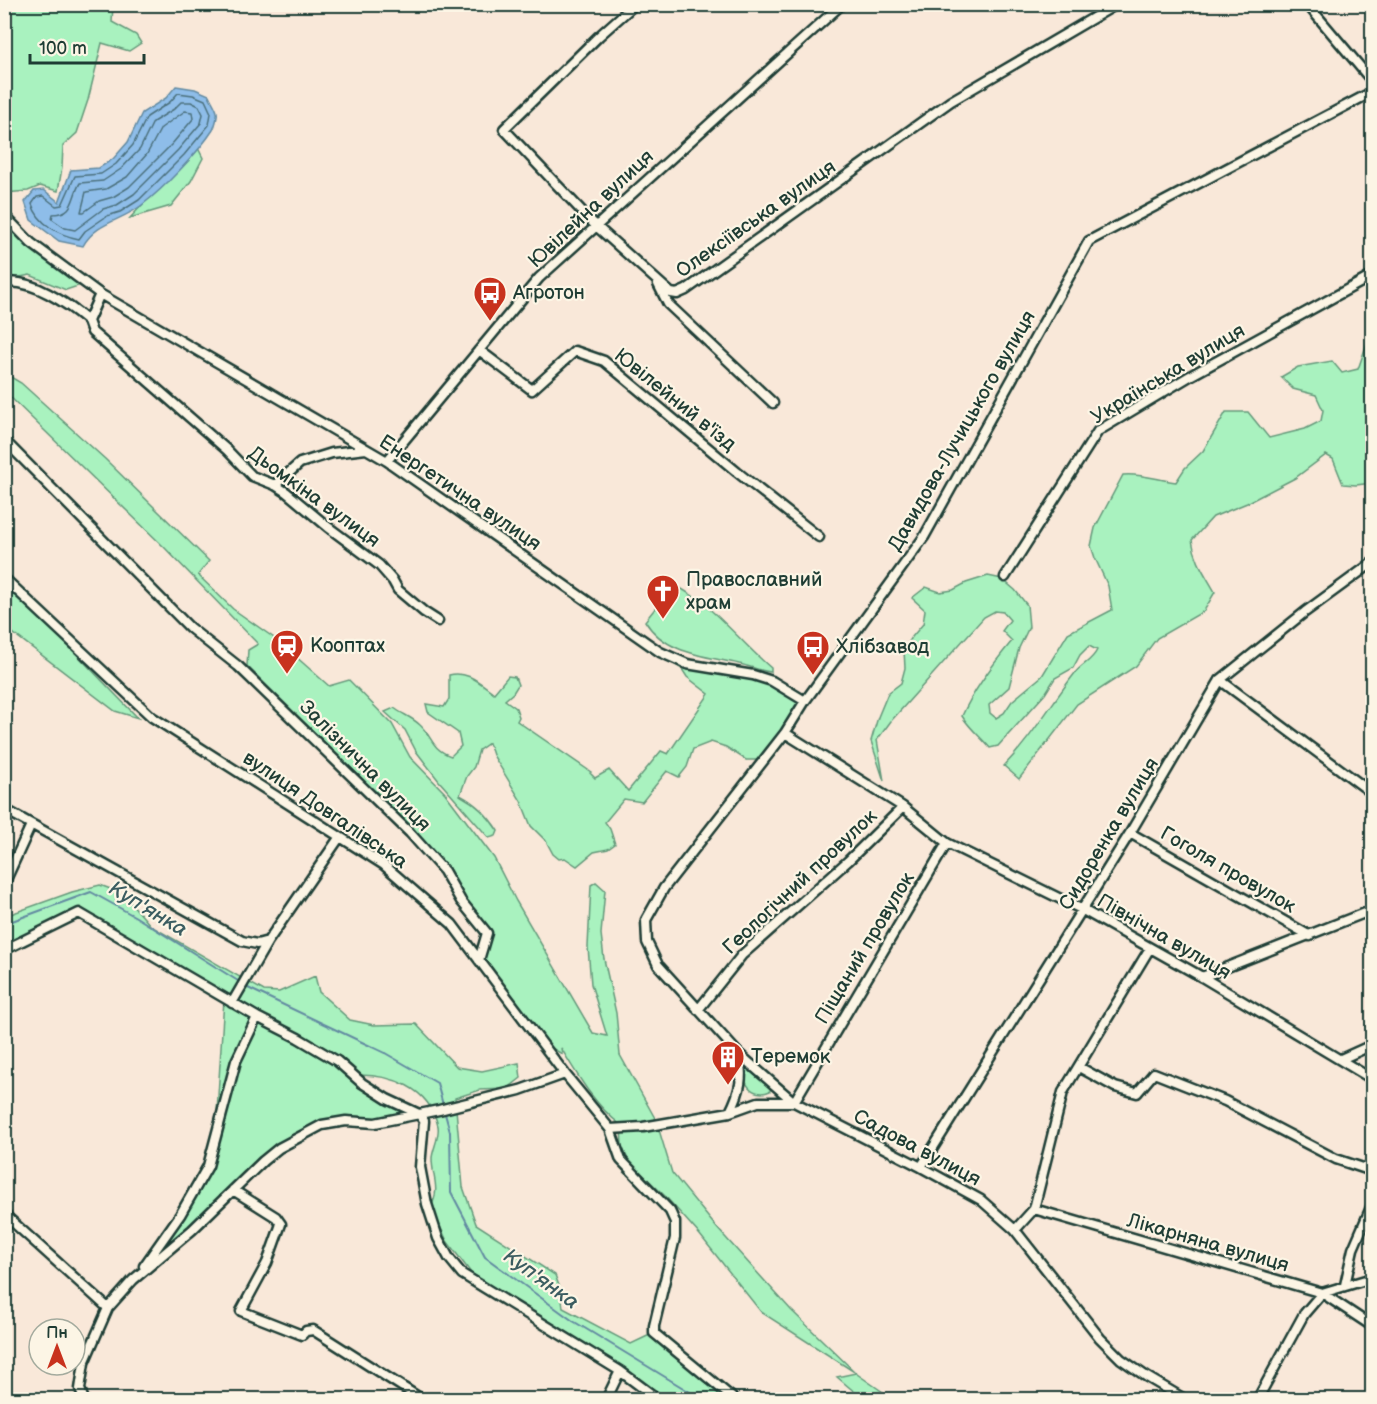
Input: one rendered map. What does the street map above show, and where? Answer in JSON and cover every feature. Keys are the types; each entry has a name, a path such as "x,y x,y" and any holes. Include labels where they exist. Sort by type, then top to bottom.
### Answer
{"street":[{"name":"Ювілейна вулиця","path":"387,461 539,278 842,4"},
{"name":"Олексіївська вулиця","path":"634,5 504,129 595,225 671,293 677,294 686,291 951,101 1117,4"},
{"path":"1307,4 1372,81"},
{"name":"Давидова-Лучицького вулиця","path":"646,920 664,888 785,733 805,701 924,537 1089,241 1372,92"},
{"name":"Енергетична вулиця","path":"4,215 31,243 100,294 387,461 660,652 687,664 772,681 805,701"},
{"name":"Українська вулиця","path":"1005,577 1098,431 1190,376 1372,276"},
{"path":"655,279 668,304 773,403"},
{"name":"Дьомкіна вулиця","path":"4,283 17,281 66,303 88,321 92,332 227,450 252,476 275,485 379,565 398,590 438,621"},
{"path":"88,321 100,294"},
{"name":"Ювілейний в'їзд","path":"479,350 532,390 575,351 604,361 819,537"},
{"name":"Залізнична вулиця","path":"4,440 190,628 238,666 410,833 444,871 461,901 487,933 479,960"},
{"path":"275,485 300,463 332,453 366,448"},
{"name":"Сидоренка вулиця","path":"921,1167 1083,910 1220,680 1305,612 1372,563"},
{"name":"вулиця Довгалівська","path":"4,578 152,717 384,865 452,924 565,1074 610,1129 621,1160 670,1210 675,1222 675,1238 654,1333 735,1400"},
{"path":"1220,680 1372,793"},
{"name":"Північна вулиця","path":"785,733 903,807 947,843 1083,910 1202,977 1372,1079"},
{"name":"Геологічний провулок","path":"698,1010 742,955 848,861 903,807"},
{"path":"4,809 242,941 257,944 268,941"},
{"path":"4,884 31,825"},
{"name":"Гоголя провулок","path":"1130,833 1310,936"},
{"path":"232,1003 268,941 339,838"},
{"name":"Піщаний провулок","path":"794,1101 947,843"},
{"path":"1202,977 1372,910"},
{"path":"4,950 79,913 256,1017 337,1061 362,1083 387,1099 419,1114 424,1121 420,1167 427,1204 438,1238 455,1266 462,1274 620,1371 659,1400"},
{"name":"Садова вулиця","path":"646,920 647,942 658,965 739,1053 794,1101 981,1200 1015,1230 1100,1338 1120,1359 1186,1400"},
{"path":"1015,1230 1034,1209 1063,1092 1150,948"},
{"path":"84,1400 80,1389 84,1363 108,1308 136,1277 180,1215 208,1166 236,1061 256,1017"},
{"path":"1341,1059 1372,1045"},
{"path":"730,1112 740,1094 742,1079 739,1053"},
{"path":"1079,1067 1115,1087 1137,1093 1154,1073 1224,1101 1336,1159 1372,1171"},
{"path":"136,1277 192,1230 279,1148 322,1125 346,1121 375,1123 449,1108 520,1090 565,1074"},
{"path":"610,1129 643,1127 730,1112 758,1102 794,1101"},
{"path":"233,1190 276,1217 281,1224 267,1263 242,1311 302,1335 306,1331 313,1330 423,1400"},
{"path":"1345,1285 1353,1249 1372,1205"},
{"name":"Лікарняна вулиця","path":"1034,1209 1322,1293 1372,1326"},
{"path":"4,1214 108,1308"},
{"path":"1257,1400 1304,1314 1322,1293 1372,1278"},
{"path":"606,1400 620,1371"}],"green space":[{"path":"4,5 113,5 112,22 136,35 141,43 129,51 102,43 77,133 63,146 58,191 40,186 28,191 5,193"},
{"path":"197,146 203,158 191,181 171,206 130,218"},
{"path":"5,223 81,285 66,290 30,275 5,280"},
{"path":"1372,329 1372,483 1343,484 1333,459 1326,455 1295,478 1247,503 1213,517 1192,540 1198,561 1215,592 1204,611 1157,638 1136,666 1077,704 1019,779 1004,766 1033,732 1075,673 1097,650 1089,646 1080,655 1073,668 1055,678 1045,694 998,746 990,748 962,716 984,677 1012,641 1002,631 1010,620 1003,612 995,611 984,617 891,721 877,740 884,781 871,741 888,693 901,683 905,668 904,650 923,624 925,610 912,598 926,587 940,592 953,590 988,576 1002,579 1027,605 1029,627 1019,648 1009,687 989,705 990,713 996,718 1042,676 1068,633 1112,610 1108,586 1091,546 1095,528 1123,475 1176,482 1185,468 1203,451 1226,412 1248,412 1269,438 1305,429 1321,421 1323,410 1316,395 1293,389 1281,377 1298,367 1332,361 1342,373 1358,369"},
{"path":"4,373 21,383 105,459 209,561 198,575 233,609 277,640 329,686 349,680 392,724 410,757 445,793 494,858 516,901 593,1033 607,1036 591,984 588,947 591,885 596,882 605,890 601,934 616,1013 620,1055 656,1120 672,1173 717,1228 791,1310 856,1373 761,1312 700,1235 629,1161 622,1147 621,1125 595,1100 561,1048 562,1054 548,1046 482,961 488,944 439,861 362,779 247,666 248,650 258,644 164,547 5,392"},
{"path":"4,579 138,718 115,711 5,627"},
{"path":"674,585 713,612 771,668 771,672 700,656 663,641 645,621"},
{"path":"582,603 687,664 752,674 805,701 764,760 746,760 726,747 711,742 693,749 687,767 679,777 667,771 642,802 624,799 605,822 615,844 608,849 594,852 577,866 553,854 546,841 531,826 521,801 493,755 489,743 479,750 474,767 467,776 460,795 477,806 494,825 498,831 496,836 489,838 439,781 416,751 405,730 385,712 394,708 414,720 439,749 451,756 461,746 458,733 428,712 426,704 444,707 449,699 449,675 467,676 494,693 508,676 515,677 518,685 505,700 516,708 519,717 517,721 591,772 595,778 609,770 628,791 661,751 668,754 709,694 687,677 682,669"},
{"path":"100,885 113,890 131,903 151,926 264,991 279,992 315,976 319,992 350,1020 374,1025 416,1024 457,1067 482,1071 519,1063 521,1078 507,1089 480,1090 455,1098 463,1187 476,1224 555,1275 561,1291 563,1308 631,1344 654,1333 734,1399 659,1399 471,1273 447,1241 431,1207 436,1188 432,1158 438,1130 433,1113 417,1092 395,1080 382,1077 355,1075 419,1114 386,1121 334,1123 280,1148 136,1277 206,1170 213,1146 217,1112 224,999 79,913 5,949 5,916 72,892"},
{"path":"748,1065 771,1085 770,1091 758,1093 749,1087 745,1077"},
{"path":"856,1373 893,1399 863,1399 837,1377"}],"water":[{"path":"176,86 195,89 209,95 217,116 213,130 207,139 160,189 142,205 95,232 83,246 59,241 31,220 25,202 34,191 44,190 59,202 71,170 99,168 113,159 128,142 142,113 166,98"}],"waterway":[{"name":"Куп'янка","path":"4,924 91,892 136,917 238,981"},
{"name":"Куп'янка","path":"248,988 385,1053 437,1083 443,1105"},
{"name":"Куп'янка","path":"444,1110 450,1132 451,1192 485,1257 573,1321 703,1400"}],"place":[{"name":"Агротон","path":"490,322"},
{"name":"Православний храм","path":"663,620"},
{"name":"Кооптах","path":"287,675"},
{"name":"Хлібзавод","path":"813,676"},
{"name":"Теремок","path":"728,1086"}]}
